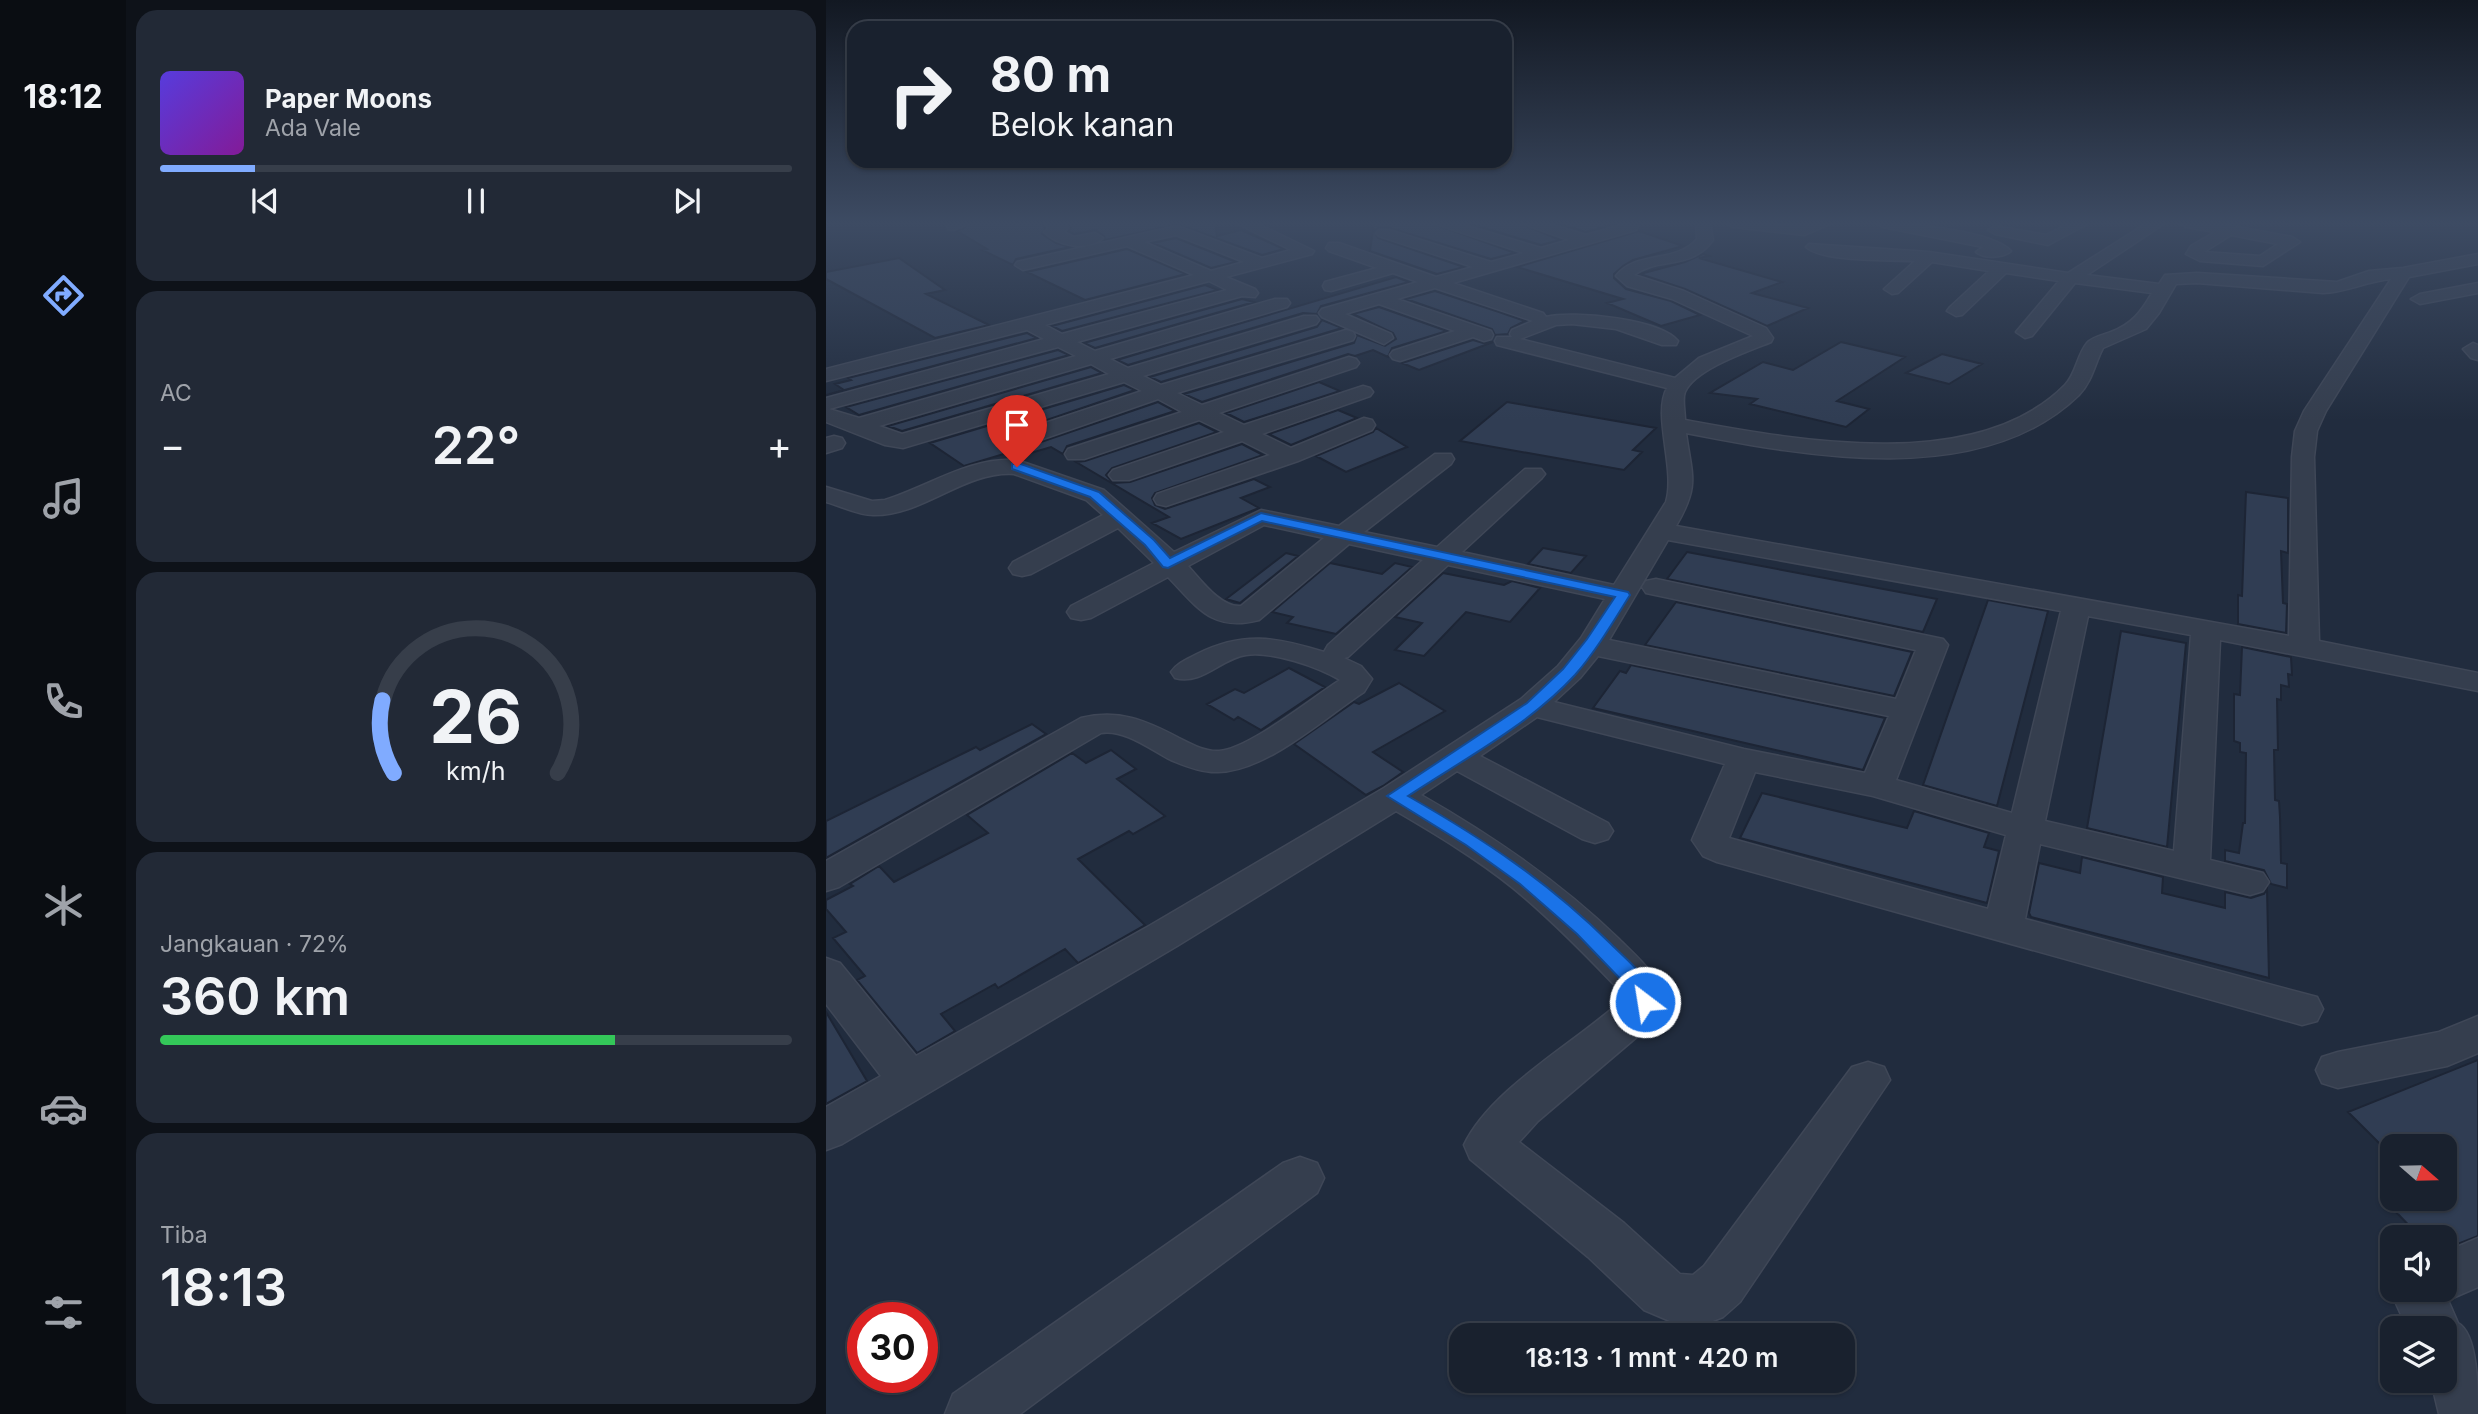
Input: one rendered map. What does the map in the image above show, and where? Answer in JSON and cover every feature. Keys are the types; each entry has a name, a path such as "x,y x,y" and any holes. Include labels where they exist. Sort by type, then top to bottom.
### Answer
{"street":[{"path":"826,375 1161,289"},
{"path":"1031,435 1159,392 1346,336 1281,303 1238,289"},
{"path":"1384,338 1328,315 1415,289"},
{"path":"1458,289 1537,317"},
{"path":"826,1130 1163,936 1396,796 1532,706 1569,672 1593,642 1623,595 1681,494 1674,424 1674,394 1679,385 1706,362 1764,338 1759,332 1702,305 1654,289"},
{"path":"1956,311 1980,289"},
{"path":"2025,332 2062,289"},
{"path":"1674,424 1784,445 1845,451 1917,449 1994,436 2020,426 2072,390 2082,376 2096,344 2134,329 2150,313 2161,289"},
{"path":"2304,648 2303,457 2306,431 2315,411 2393,289"},
{"path":"2420,299 2473,289"},
{"path":"826,404 1242,291"},
{"path":"1381,299 1478,333 1400,355"},
{"path":"859,425 1281,303"},
{"path":"1669,341 1615,325 1565,318 1550,320 1504,341 1679,385"},
{"path":"826,415 859,425 893,440 903,440 1310,320"},
{"path":"1029,324 1290,456"},
{"path":"2478,347 2472,349 2478,354"},
{"path":"1076,454 1349,363"},
{"path":"1121,475 1363,392"},
{"path":"1166,499 1290,456 1364,425"},
{"path":"826,494 871,508 887,507 981,470 1012,466 1095,495 1121,516 1215,610 1241,617 1249,614 1345,534 1443,459"},
{"path":"1338,651 1532,474"},
{"path":"1022,568 1121,516"},
{"path":"1081,612 1261,517 1623,595"},
{"path":"1668,532 2478,682"},
{"path":"1656,587 1933,645 1877,786"},
{"path":"2003,928 2076,607"},
{"path":"2191,868 2206,632"},
{"path":"826,878 1092,725 1114,722 1205,760 1228,761 1272,738 1353,685 1357,679 1347,670 1309,657 1251,646 1230,651 1186,671"},
{"path":"1603,648 1908,711"},
{"path":"1532,706 1744,759 1877,786 2026,829 2250,882"},
{"path":"1457,757 1595,831"},
{"path":"1744,759 1711,834 1710,840 1716,847 2302,1009"},
{"path":"1396,796 1472,840 1526,879 1584,929 1641,986 1645,1002 1637,1012 1522,1107 1487,1144 1606,1240 1662,1293 1684,1302 1705,1299 1722,1284 1868,1080"},
{"path":"826,974 909,1080"},
{"path":"2338,1070 2447,1048 2478,1033"},
{"path":"973,1414 1300,1178"},
{"path":"2457,1272 2478,1262"},
{"path":"2457,1373 2467,1414"}],"building":[{"path":"844,289 944,289 926,294 989,325 935,338"},
{"path":"1062,289 1128,289 1085,300"},
{"path":"1190,289 1218,290 1062,331 1052,326"},
{"path":"1356,289 1383,289 1321,306 1317,314 1303,313 1128,365 1117,360"},
{"path":"1590,289 1626,289 1671,301 1700,315 1661,326 1607,303 1623,299"},
{"path":"1685,289 1763,289 1752,293 1808,308 1767,326"},
{"path":"1435,291 1525,321 1511,328 1508,334 1495,335 1492,329 1406,299"},
{"path":"1242,299 1254,302 1095,348 1084,343"},
{"path":"1379,307 1447,331 1392,348 1388,357 1373,350 1355,356 1348,354 1202,402 1184,394 1354,343 1357,335 1385,346 1396,339 1393,333 1353,314"},
{"path":"1322,320 1342,328 1161,382 1150,377 1317,327"},
{"path":"1027,333 1037,338 826,395 844,390 835,384 851,380 848,378"},
{"path":"1473,340 1493,342 1419,370 1402,363"},
{"path":"1841,342 1905,357 1837,401 1869,409 1846,427 1750,404 1757,399 1710,393 1763,362 1793,370"},
{"path":"1058,350 1069,355 859,415 846,407"},
{"path":"1942,354 1982,364 1949,384 1906,373"},
{"path":"1091,367 1102,373 902,431 888,426"},
{"path":"1319,382 1340,391 1244,422 1226,413"},
{"path":"1124,385 1135,390 1023,428 1019,436 1024,443 1041,442 1158,402 1175,411 1067,446 1063,454 1051,447 1017,457 1010,452 964,466 930,443"},
{"path":"1507,402 1656,428 1633,450 1642,452 1624,470 1460,441"},
{"path":"1338,410 1357,418 1291,445 1269,434"},
{"path":"1199,423 1217,432 1112,468 1106,475 1113,483 1130,482 1242,444 1263,455 1155,493 1152,498 1155,505 1165,509 1254,479 1270,487 1241,498 1259,508 1181,539 1152,523 1169,517 1076,462 1085,461"},
{"path":"1376,428 1407,447 1346,472 1316,456 1373,432"},
{"path":"2246,492 2288,498 2288,553 2281,551 2283,603 2287,604 2286,633 2238,624 2238,595 2242,596"},
{"path":"1543,548 1586,556 1571,573 1528,564"},
{"path":"1687,552 1937,599 1923,632 1667,579"},
{"path":"1286,553 1298,556 1240,603 1226,599"},
{"path":"1330,563 1382,574 1395,563 1412,567 1336,634 1287,623 1293,617 1272,612"},
{"path":"1443,573 1504,585 1512,581 1540,588 1510,622 1466,612 1424,656 1395,650 1422,623 1395,617"},
{"path":"1988,600 2048,611 1997,806 1923,785"},
{"path":"1676,602 1912,652 1894,696 1645,645"},
{"path":"2121,631 2186,643 2167,847 2087,828"},
{"path":"2242,647 2291,657 2292,675 2288,674 2289,687 2281,685 2281,700 2277,699 2278,750 2274,750 2275,800 2279,801 2281,863 2287,864 2287,888 2271,884 2264,870 2225,861 2225,850 2239,853 2245,823 2246,753 2240,752 2240,743 2234,741 2234,694 2240,695"},
{"path":"1631,665 1885,718 1863,770 1593,708 1620,671 1626,673"},
{"path":"1289,668 1325,687 1261,730 1238,717 1234,720 1207,704 1235,689 1244,693"},
{"path":"1399,683 1445,711 1373,752 1403,772 1383,786 1366,795 1294,744 1354,702 1359,704"},
{"path":"1032,724 1046,734 826,858 826,821 976,747 980,750"},
{"path":"1111,750 1136,769 1117,779 1165,816 1133,834 1129,831 1078,859 1145,925 1078,963 1065,949 998,988 995,984 941,1014 955,1031 917,1053 857,980 865,976 833,938 846,932 826,909 826,900 853,886 850,884 879,866 894,882 988,833 967,815 1072,753 1086,763"},
{"path":"1762,793 1907,828 1914,811 1989,833 1984,847 1999,851 1987,903 1740,838"},
{"path":"2082,857 2163,877 2162,893 2225,908 2225,892 2251,898 2264,894 2267,889 2269,978 2031,917 2029,913 2039,863 2080,873"},
{"path":"826,1012 867,1081 826,1104"},
{"path":"2478,1060 2478,1236 2457,1244 2457,1225 2408,1225 2397,1213 2457,1211 2457,1134 2380,1134 2380,1144 2348,1112"}],"route":[{"path":"1017,467 1095,495 1150,543 1168,564 1261,517 1623,595 1593,642 1569,672 1532,706 1396,796 1472,840 1526,879 1584,929 1641,986 1645,1002"}]}
